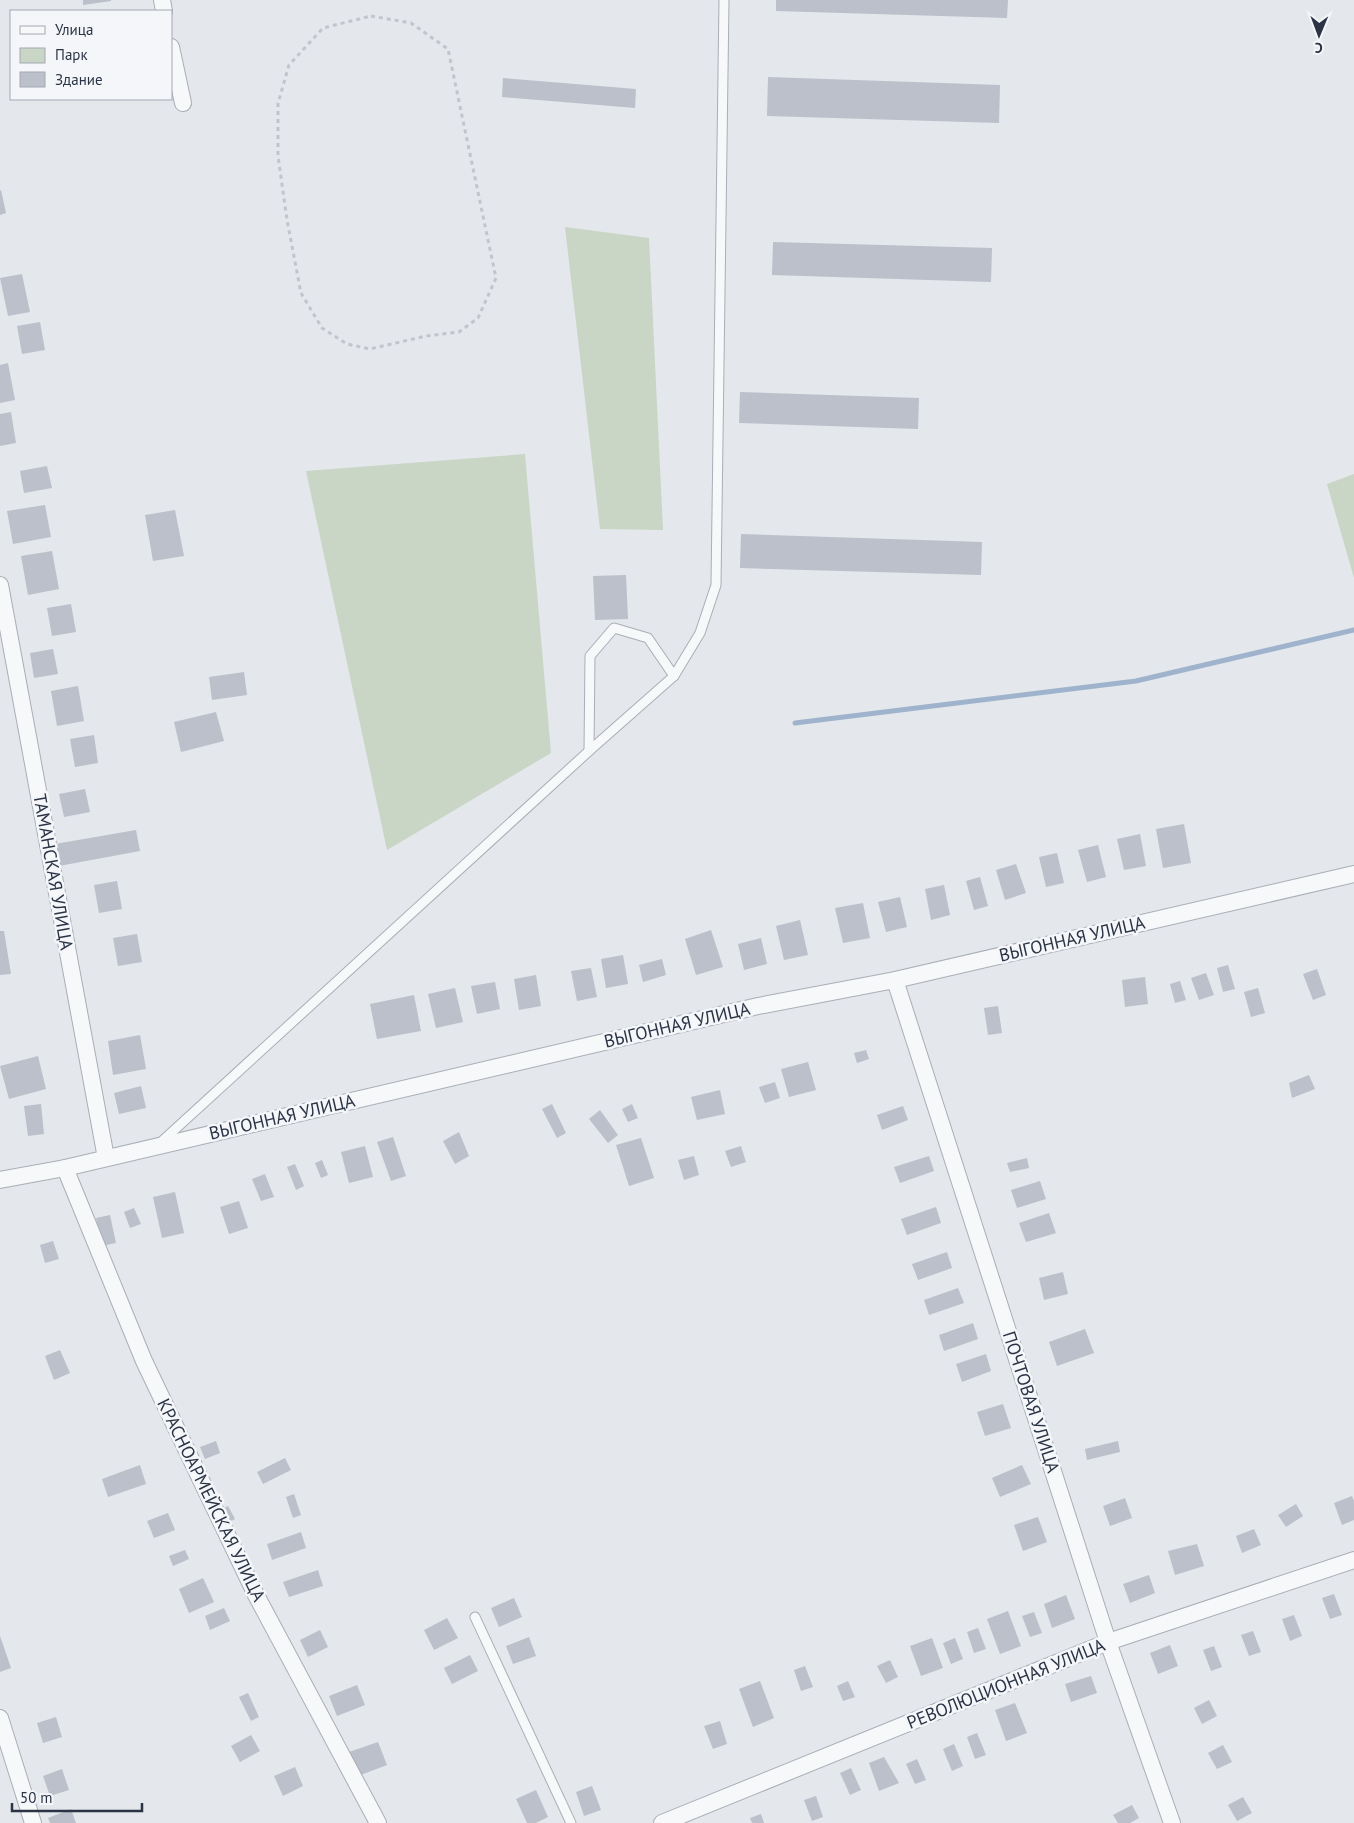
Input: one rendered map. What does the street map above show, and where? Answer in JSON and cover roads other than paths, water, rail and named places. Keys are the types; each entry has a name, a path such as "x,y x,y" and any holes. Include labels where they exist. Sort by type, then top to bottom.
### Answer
{"street":[{"path":"172,51 183,103"},
{"name":"ТАМАНСКАЯ УЛИЦА","path":"0,585 106,1158"},
{"name":"ВЫГОННАЯ УЛИЦА","path":"0,1180 65,1168 758,1006 895,980 1354,874"},
{"name":"ПОЧТОВАЯ УЛИЦА","path":"895,980 1108,1642 1172,1823"},
{"name":"КРАСНОАРМЕЙСКАЯ УЛИЦА","path":"65,1168 144,1362 256,1595 378,1823"},
{"name":"РЕВОЛЮЦИОННАЯ УЛИЦА","path":"662,1823 1108,1642 1354,1560"},
{"path":"0,1718 33,1823"}],"lane":[{"path":"156,1147 589,751 674,676 700,633 716,585 724,0"},
{"path":"589,751 590,656 614,628 648,638 674,676"},
{"path":"474,1617 572,1823"}],"waterway":[{"path":"795,723 1136,681 1354,630"}]}
